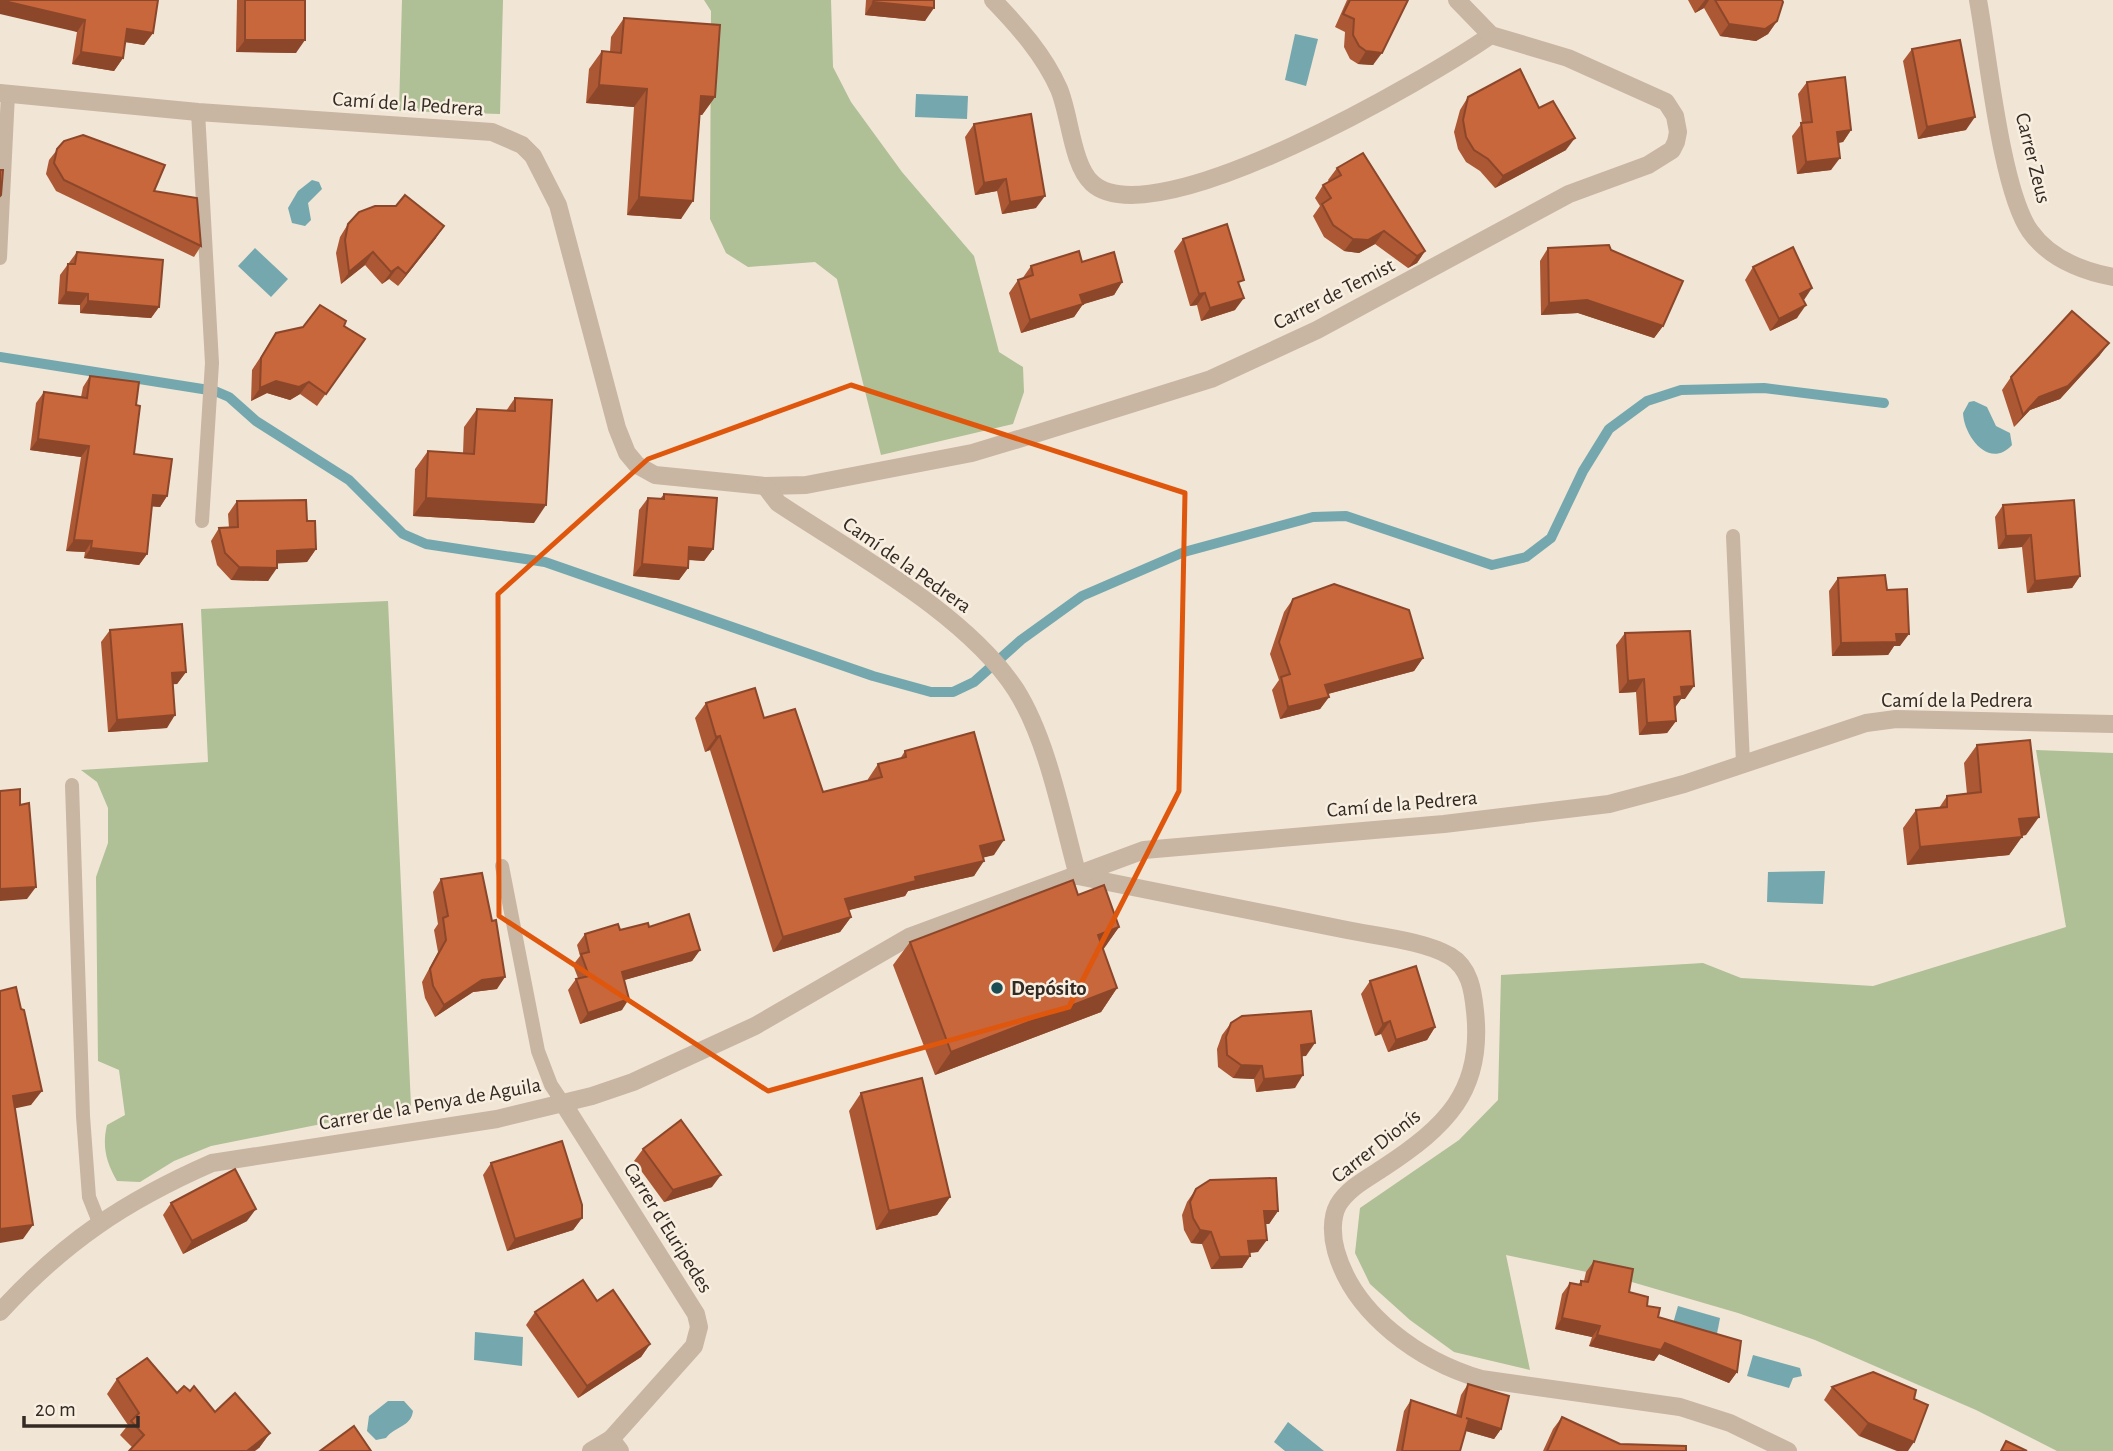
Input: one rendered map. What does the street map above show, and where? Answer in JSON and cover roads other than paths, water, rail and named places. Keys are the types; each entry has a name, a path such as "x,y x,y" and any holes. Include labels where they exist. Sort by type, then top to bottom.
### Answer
{"street":[{"path":"993,0 1025,35 1059,89 1082,169 1090,182 1112,195 1166,192 1282,152 1338,125 1491,36 1457,0"},
{"name":"Carrer Zeus","path":"1979,0 2009,175 2030,231 2060,258 2080,269 2113,277"},
{"name":"Carrer de Temist","path":"765,486 806,485 972,453 1211,379 1317,330 1569,194 1648,165 1672,150 1678,132 1675,116 1666,102 1568,58 1491,36"},
{"name":"Camí de la Pedrera","path":"4,93 198,113 492,132 522,145 544,173 558,205 617,428 627,453 637,466 655,475 765,486 778,503 942,613 1015,688 1044,758 1078,876 1144,850 1444,824 1609,804 1684,784 1839,730 1896,719 2113,724"},
{"name":"Carrer de la Penya de Aguila","path":"0,1312 53,1258 99,1222 177,1178 212,1163 497,1119 632,1082 755,1026 909,937 1078,876"},
{"name":"Carrer Dionís","path":"1078,876 1346,930 1451,956 1467,973 1473,992 1477,1051 1473,1072 1459,1103 1436,1130 1350,1190 1338,1205 1333,1239 1347,1280 1385,1325 1413,1348 1460,1373 1481,1379 1679,1407 1730,1423 1788,1451"},
{"name":"Carrer d'Euripedes","path":"563,1103 696,1314 699,1327 694,1346 616,1445 591,1451"}],"lane":[{"path":"0,258 4,93"},
{"path":"198,113 212,363 202,521"},
{"path":"1733,536 1742,762"},
{"path":"72,785 83,1116 89,1197 99,1222"},
{"path":"502,866 538,1051 551,1086 563,1103"}],"water":[{"path":"1295,34 1318,39 1306,86 1285,80"},
{"path":"916,94 968,96 967,119 915,117"},
{"path":"312,180 319,182 322,189 308,203 311,220 305,226 292,223 288,208 298,191"},
{"path":"255,248 288,279 271,297 238,266"},
{"path":"1974,401 1987,407 1996,426 2010,433 2012,445 2003,452 1987,452 1973,440 1964,422 1963,413 1969,402"},
{"path":"1825,871 1823,904 1767,902 1768,872"},
{"path":"1678,1306 1720,1318 1716,1339 1672,1327"},
{"path":"475,1332 523,1337 522,1366 474,1360"},
{"path":"1753,1355 1800,1368 1802,1376 1793,1378 1789,1388 1747,1376"},
{"path":"388,1401 404,1401 413,1411 412,1416 386,1438 376,1440 367,1431 369,1416"},
{"path":"1288,1422 1324,1451 1285,1451 1274,1442"}],"waterway":[{"path":"0,357 215,391 229,397 256,421 349,480 403,534 426,544 545,562 873,676 931,692 953,692 974,682 1021,640 1082,596 1184,552 1313,517 1346,516 1492,565 1526,557 1551,538 1583,471 1609,429 1647,401 1681,390 1764,388 1884,403"}],"place":[{"name":"Depósito","path":"997,988"}]}
